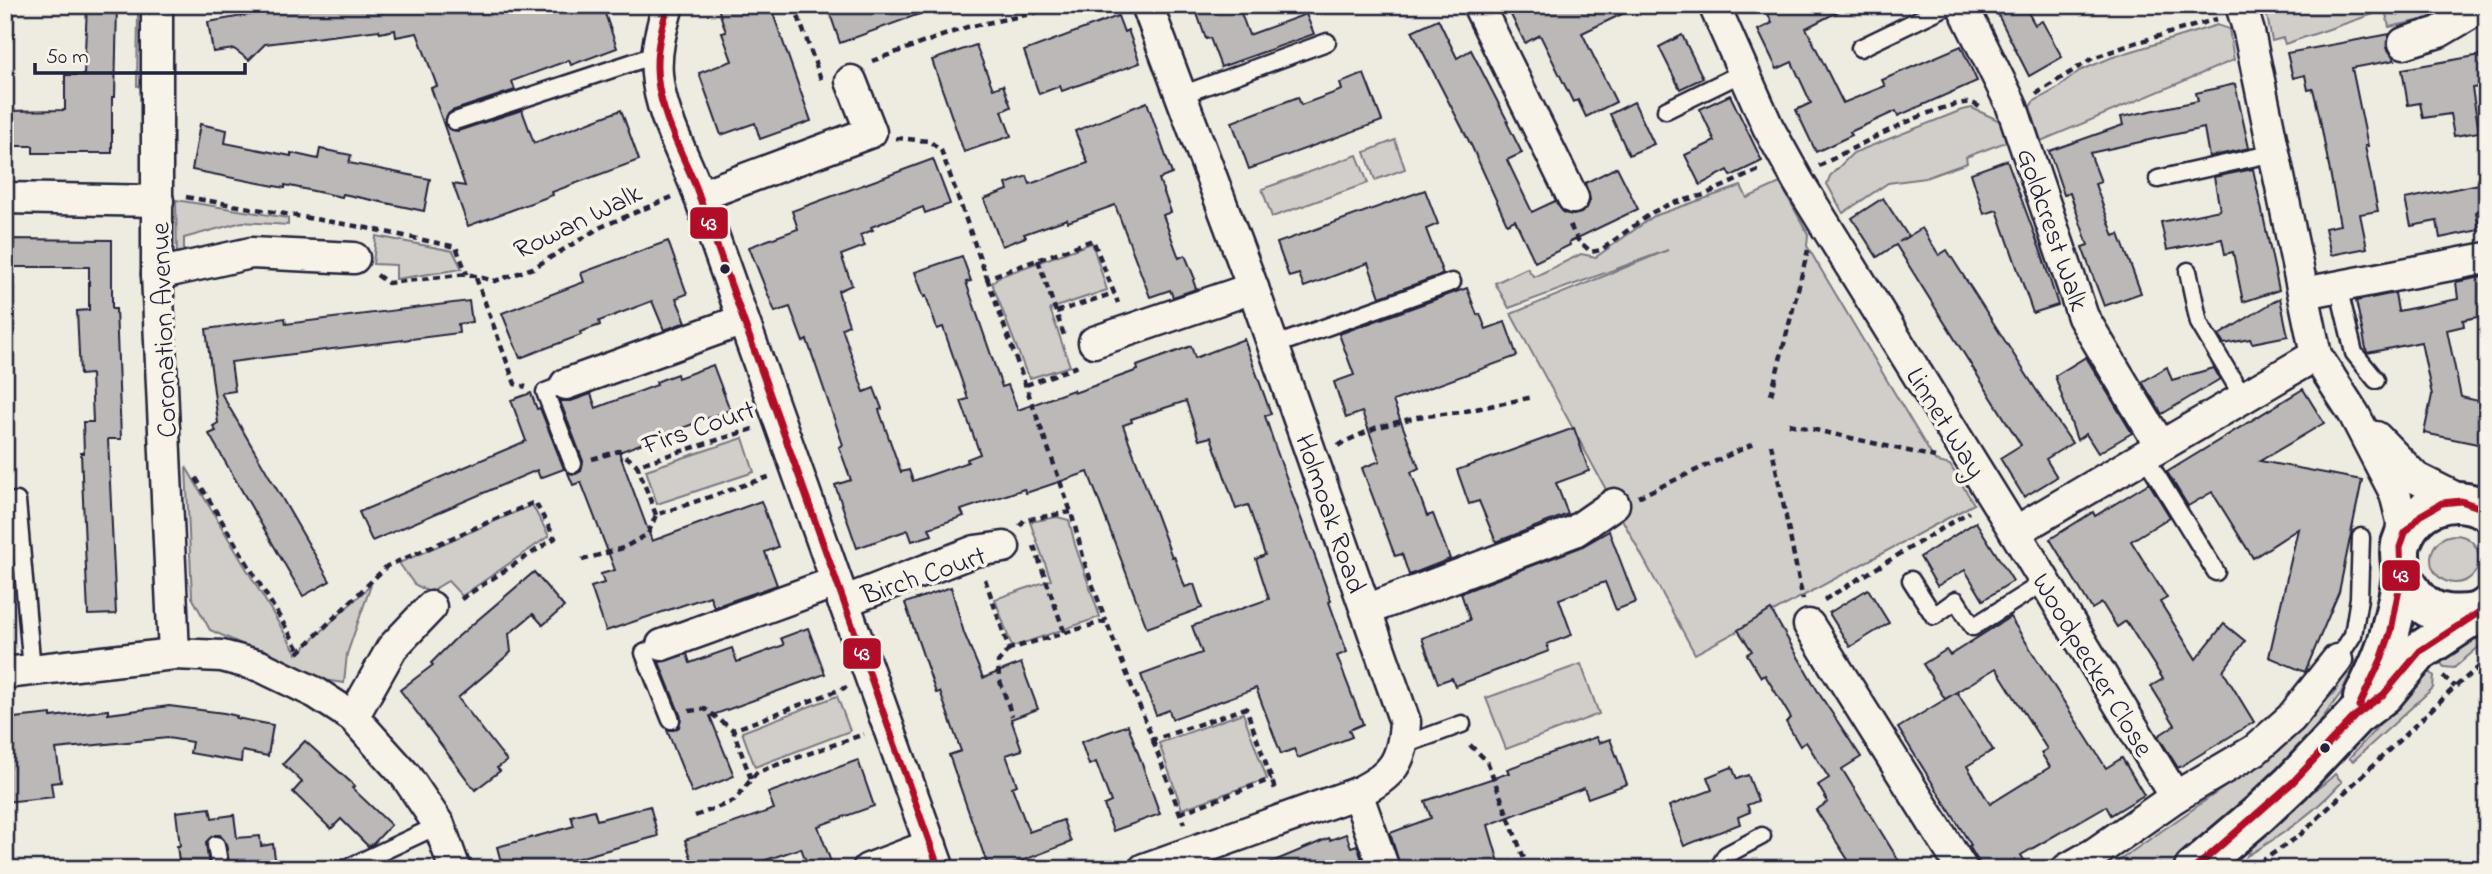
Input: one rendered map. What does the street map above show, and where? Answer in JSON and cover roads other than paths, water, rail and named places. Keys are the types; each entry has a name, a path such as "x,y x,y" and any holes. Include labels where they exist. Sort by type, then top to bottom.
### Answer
{"street":[{"name":"Coronation Avenue","path":"157,5 158,274 174,654"},
{"path":"668,5 659,38 657,73 663,105 697,191 935,857 867,869"},
{"name":"Holmoak Road","path":"1147,5 1254,288 1405,722 1404,745"},
{"path":"1478,5 1573,198"},
{"name":"Linnet Way","path":"1714,5 1768,127 1818,214 2015,531"},
{"name":"Goldcrest Walk","path":"1962,5 2011,104 2083,317 2152,450"},
{"path":"2241,5 2249,32 2316,355 2354,414 2395,493 2402,521 2401,559 2412,594 2421,604 2440,614 2456,616 2481,610"},
{"path":"2404,43 2439,32 2485,5"},
{"path":"697,191 872,132 845,77"},
{"path":"5,198 158,197"},
{"path":"158,274 251,253 354,258"},
{"path":"2304,293 2487,258"},
{"path":"1078,348 1254,288"},
{"path":"556,388 743,320"},
{"path":"2015,531 2316,355"},
{"path":"2354,414 2416,478 2477,504"},
{"path":"2355,716 2382,660 2390,632 2401,559 2410,525 2418,515 2443,503 2477,504"},
{"path":"1366,610 1575,531 1614,504"},
{"name":"Woodpecker Close","path":"2015,531 2175,797"},
{"name":"Birch Court","path":"662,645 1002,544"},
{"path":"353,716 392,648 431,607"},
{"path":"2193,869 2268,807 2355,716 2384,694 2420,651 2481,610"},
{"path":"1807,618 1962,869"},
{"path":"19,671 174,654 222,656 260,666 316,692 353,716 406,776 439,825 455,869"},
{"path":"2067,869 2095,853 2175,797 2255,750 2291,718 2337,660"},
{"path":"1144,869 1357,793 1376,783 1394,766 1404,745"},
{"path":"1357,793 1384,869"}],"lane":[{"path":"1860,48 1949,5"},
{"path":"1181,95 1327,42"},
{"path":"455,121 658,54"},
{"path":"1667,110 1744,72"},
{"path":"2158,179 2274,153"},
{"path":"2188,271 2199,323 2243,397"},
{"path":"1273,346 1452,282"},
{"path":"2338,286 2354,353 2376,380"},
{"path":"556,388 573,464"},
{"path":"2152,450 2216,572"},
{"path":"5,502 17,501 19,671"},
{"path":"2337,660 2353,635 2359,598 2361,537"},
{"path":"1911,580 1934,616 1956,600 1973,627 2044,582"},
{"path":"662,645 644,653 670,716"},
{"path":"1404,745 1457,726"},
{"path":"345,869 439,825"},
{"path":"1718,869 1726,855 1762,835"},
{"path":"216,845 220,869"}]}
